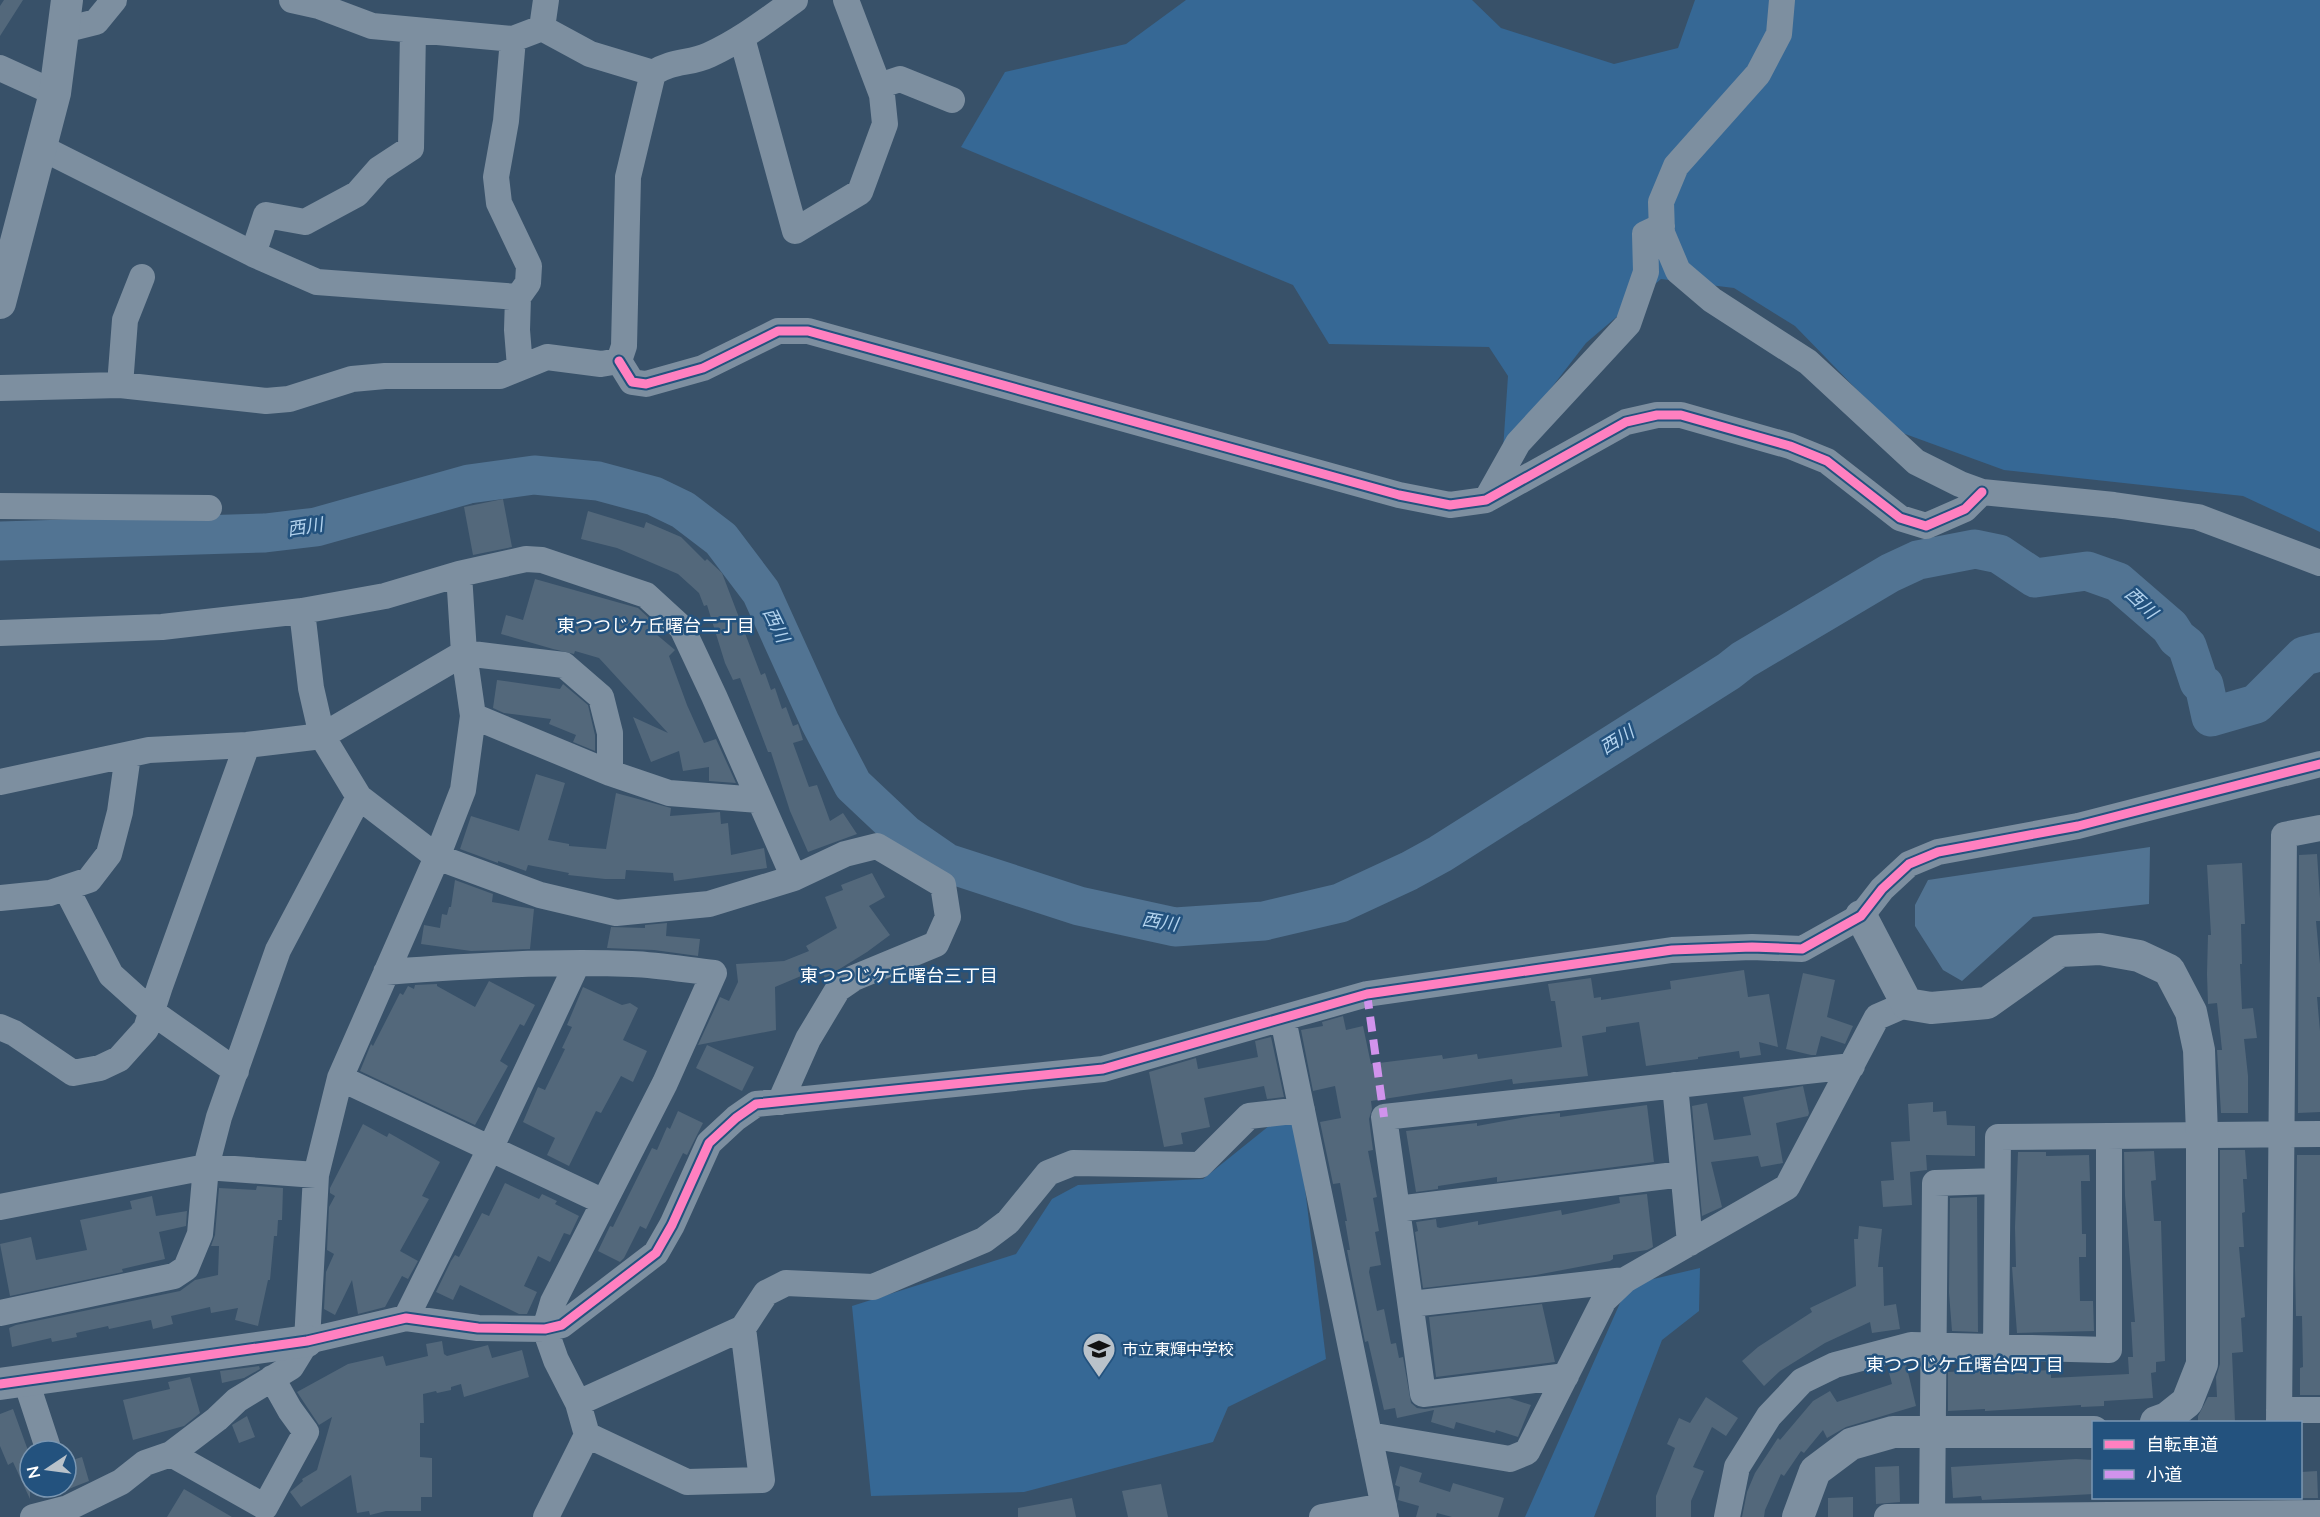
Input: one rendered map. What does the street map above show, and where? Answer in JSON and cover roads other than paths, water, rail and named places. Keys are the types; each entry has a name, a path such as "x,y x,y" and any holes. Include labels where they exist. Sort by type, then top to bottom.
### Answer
{"street":[{"path":"0,303 8,245 42,148 55,93 63,9 96,22 114,0"},
{"path":"292,0 319,6 372,26 513,39 542,28 590,54 652,73"},
{"path":"542,28 546,0"},
{"path":"619,361 624,346 628,177 652,73 665,65 707,57 742,38 795,0"},
{"path":"742,38 795,231 860,192 885,124 882,95 846,0"},
{"path":"1782,0 1779,34 1758,74 1676,166 1661,202 1662,233 1678,271 1712,300 1808,362 1916,462 1960,484 1982,492 2114,504 2198,517 2320,564"},
{"path":"253,254 267,215 306,222 357,194 379,170 411,148 413,30"},
{"path":"513,39 506,121 496,177 499,203 528,266 528,283 518,297 516,330 520,367"},
{"path":"0,68 55,93"},
{"path":"879,86 900,79 952,100"},
{"path":"42,148 253,254 317,282 518,297"},
{"path":"1486,500 1518,443 1628,324 1646,272 1645,234 1662,226"},
{"path":"120,385 125,320 142,277"},
{"path":"619,361 632,382 646,384 703,368 777,331 808,331 1399,495 1450,505 1486,500 1626,422 1657,415 1681,415 1790,446 1827,461 1900,518 1926,526 1965,509 1982,492"},
{"path":"0,388 120,385 266,401 289,399 352,379 385,376 500,376 547,357 601,364 619,361"},
{"path":"0,506 209,508"},
{"path":"0,633 162,627 302,611 384,596 459,574 526,559 542,560 646,595 682,628 794,878"},
{"path":"33,1517 122,1482 145,1464 171,1454 217,1419 237,1400 291,1367 307,1341 316,1175 340,1078 437,857 463,790 473,716 464,653 459,574"},
{"path":"302,611 311,688 322,736 359,797 437,857 540,895 616,913 709,904 794,878 845,854 877,846 943,885 948,917 936,944 854,978 838,989 808,1039 780,1102"},
{"path":"0,782 149,750 247,745 322,736 464,653 564,665 601,697 610,733 610,773"},
{"path":"473,716 610,773 669,793 759,800"},
{"path":"0,1028 14,1033 74,1073 100,1068 119,1059 146,1029 247,745"},
{"path":"0,898 50,893 89,880 109,855 120,812 128,754"},
{"path":"43,1439 13,1383 307,1341 406,1318 478,1328 545,1329 562,1325 656,1253 672,1224 709,1143 736,1118 756,1104 1103,1069 1367,994 1672,950 1752,947 1802,949 1861,916 1882,889 1909,864 1938,852 2078,826 2320,764"},
{"path":"0,1313 174,1276 186,1268 200,1234 206,1167 219,1117 278,950 359,797"},
{"path":"2320,828 2284,835 2279,1416 2320,1410"},
{"path":"66,888 111,975 152,1012 236,1071"},
{"path":"1861,916 1907,1004"},
{"path":"1369,1435 1510,1459 1527,1452 1604,1300 1625,1280 1787,1187 1877,1017 1907,1004 1931,1008 1988,1003 2060,951 2100,949 2139,956 2169,970 2191,1012 2199,1050 2202,1135 2202,1364 2187,1402 2167,1418 2159,1421"},
{"path":"406,1318 490,1149 577,964"},
{"path":"386,972 475,966 634,964 714,973 665,1083 553,1302 545,1329 556,1360 578,1403 587,1435 546,1517"},
{"path":"1283,1019 1385,1511 1322,1517"},
{"path":"1566,1376 1423,1394 1384,1117 1852,1066"},
{"path":"340,1078 604,1202"},
{"path":"1675,1085 1690,1243"},
{"path":"578,1403 742,1328 766,1293 786,1283 873,1287 984,1240 1008,1222 1048,1173 1073,1163 1200,1165 1249,1116 1302,1110"},
{"path":"1996,1347 1998,1137 2320,1134"},
{"path":"1727,1517 1737,1467 1769,1416 1802,1381 1835,1365 1911,1346 2109,1350 2109,1136"},
{"path":"0,1207 206,1167 316,1175"},
{"path":"1397,1209 1683,1174"},
{"path":"1932,1516 1935,1183 1997,1181"},
{"path":"1411,1304 1625,1280"},
{"path":"587,1435 687,1482 762,1480 742,1328"},
{"path":"171,1454 265,1507 306,1432 290,1410 272,1378"},
{"path":"1798,1517 1815,1471 1851,1444 1893,1432 2092,1432"},
{"path":"1887,1517 2142,1516 2278,1509 2320,1514"}],"waterway":[{"name":"西川","path":"0,541 265,533 316,527 469,484 534,475 598,481 654,496 683,510 721,539 761,592 820,722 853,785 905,834 947,863 1079,906 1175,927 1264,921 1340,903 1409,871 1440,854 1743,660 1890,573 1918,560 1975,549 1999,554 2035,578 2087,571 2118,582 2170,627 2177,638 2187,646 2199,682 2204,685 2211,717 2256,704 2304,656 2320,652"}],"place":[{"name":"市立東輝中学校","path":"1099,1378"}],"district":[{"name":"東つつじケ丘曙台二丁目","path":"656,626"},
{"name":"東つつじケ丘曙台三丁目","path":"899,976"},
{"name":"東つつじケ丘曙台四丁目","path":"1965,1365"}]}
